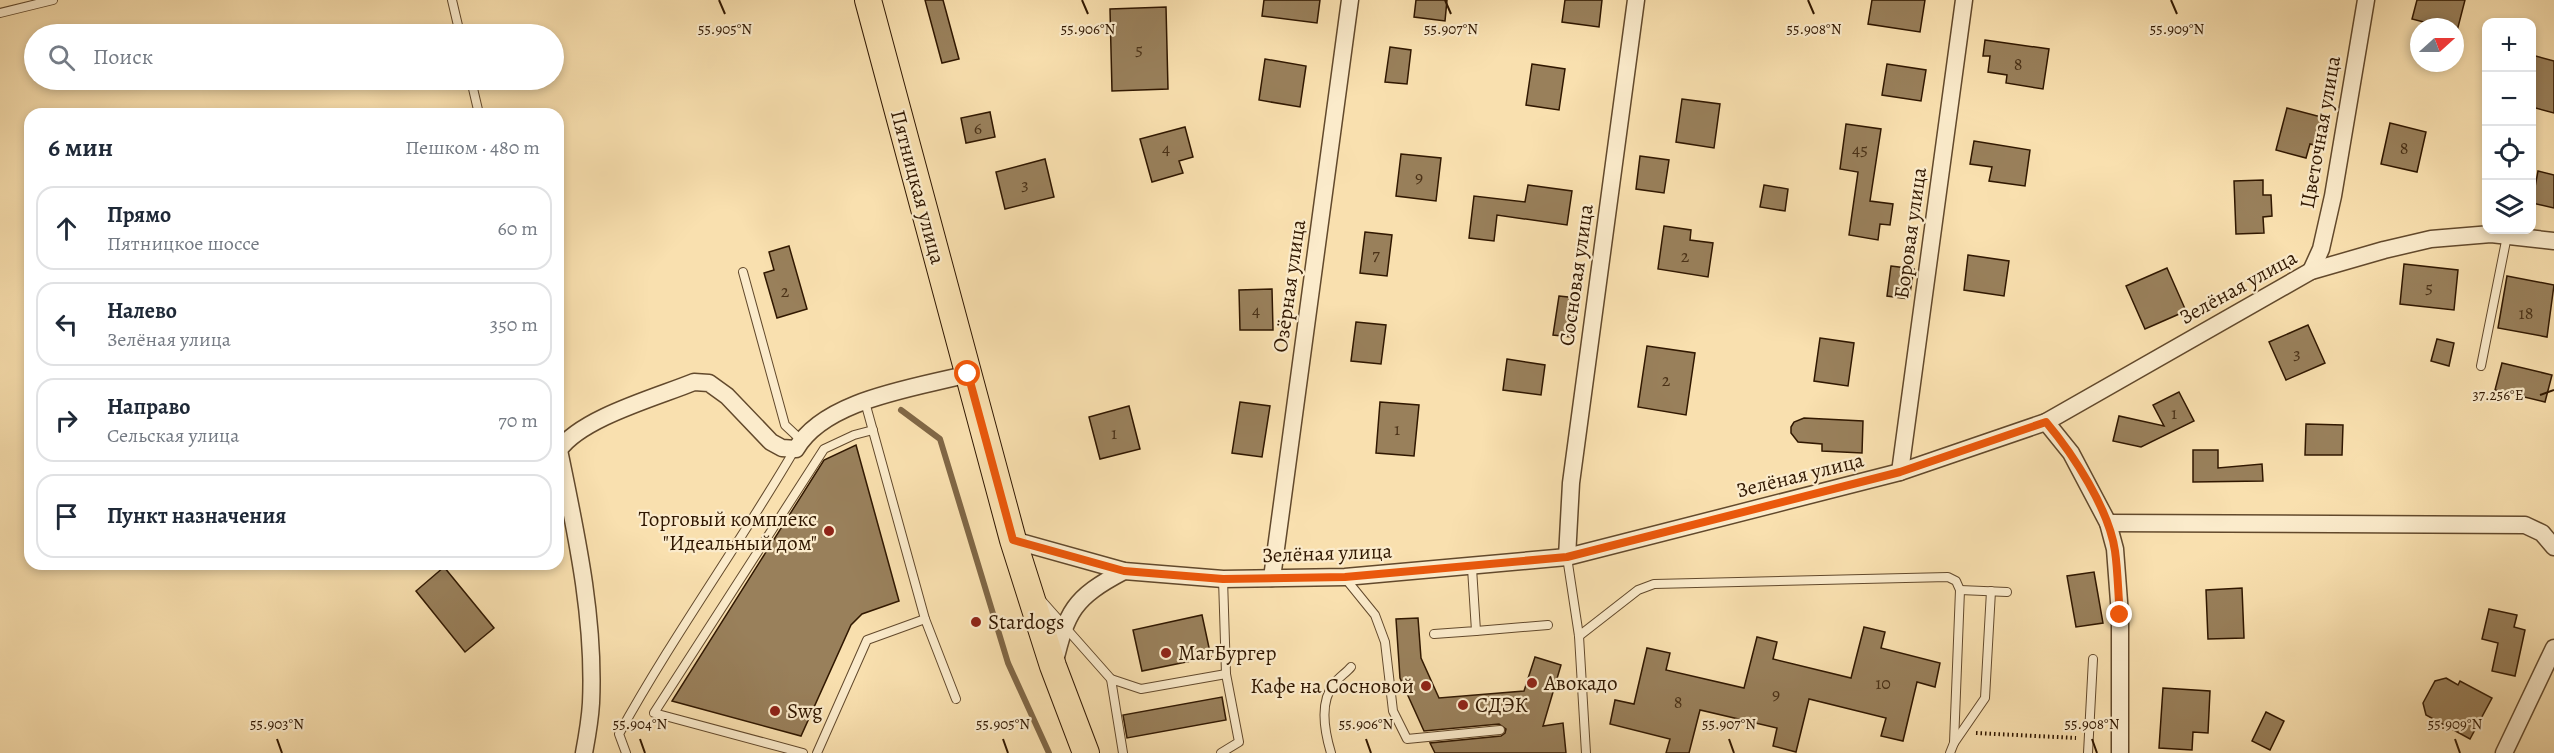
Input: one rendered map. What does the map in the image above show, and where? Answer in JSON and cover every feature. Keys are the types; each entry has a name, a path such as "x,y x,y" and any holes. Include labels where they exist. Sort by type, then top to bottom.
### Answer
{"main road":[{"name":"Пятницкая улица","path":"868,0 1013,540 1053,666 1086,753"}],"street":[{"name":"Озёрная улица","path":"1272,578 1350,0"},
{"name":"Сосновая улица","path":"1567,557 1570,483 1636,0"},
{"name":"Боровая улица","path":"1900,472 1964,0"},
{"name":"Цветочная улица","path":"2311,271 2321,249 2332,196 2366,0"},
{"name":"Зелёная улица","path":"1013,540 1124,571 1223,579 1345,577 1472,568 1567,557 1900,472 2046,422 2311,271 2384,249 2431,239 2491,234 2554,241"},
{"path":"564,442 587,424 694,382 709,383 727,396 771,442 782,448 798,444 831,415 865,402 968,374"},
{"path":"2046,422 2071,453 2108,523 2115,549 2120,615 2120,753"},
{"path":"564,472 578,541 590,624 591,704 584,753"},
{"path":"2108,523 2525,525 2542,533 2554,547"},
{"path":"1053,666 1068,616 1095,586 1124,571"},
{"path":"2504,753 2554,648"}],"lane":[{"path":"0,13 53,0"},
{"path":"452,0 458,24"},
{"path":"473,90 478,108"},
{"path":"2481,366 2507,236"},
{"path":"626,753 619,735 643,692 759,512 798,444 785,425 742,272"},
{"path":"865,402 925,619 956,699"},
{"path":"803,753 654,713 824,449 854,435 873,430"},
{"path":"1567,557 1579,636 1586,753"},
{"path":"1472,568 1476,631"},
{"path":"1345,577 1375,615 1379,624 1385,642 1393,711 1407,739 1500,730"},
{"path":"1579,636 1638,590 1654,584 1948,577 1956,581 1960,590 1954,743"},
{"path":"1221,753 1239,742 1226,674 1223,579"},
{"path":"1025,581 1063,628 1111,679 1141,689 1226,674"},
{"path":"1960,590 2007,592"},
{"path":"1950,753 1954,743 1985,698 1990,591"},
{"path":"817,753 867,640 925,619"},
{"path":"1434,634 1548,626"},
{"path":"2088,753 2093,659"},
{"path":"1331,753 1326,737 1325,710 1332,685 1351,668"},
{"path":"1111,679 1123,753"}],"path":[{"path":"1962,733 2089,739"}],"building":[{"path":"925,0 943,0 959,59 942,63"},
{"path":"1264,0 1320,0 1317,23 1262,16"},
{"path":"1416,0 1447,0 1445,21 1414,17"},
{"path":"1565,0 1602,0 1599,27 1562,22"},
{"path":"1872,0 1925,0 1920,32 1868,24"},
{"path":"2417,0 2465,0 2460,18 2412,18"},
{"path":"1166,7 1168,89 1112,91 1110,9"},
{"path":"1985,40 2049,49 2043,89 2006,83 2007,75 1988,72 1990,56 1983,56"},
{"path":"1390,47 1411,50 1407,84 1385,82"},
{"path":"2536,56 2554,61 2554,113 2536,108"},
{"path":"1265,59 1306,66 1300,107 1259,100"},
{"path":"1532,64 1565,69 1559,110 1526,105"},
{"path":"1887,64 1926,70 1921,101 1882,95"},
{"path":"1682,99 1720,104 1714,148 1676,142"},
{"path":"2287,108 2325,118 2318,146 2310,144 2306,158 2276,150"},
{"path":"990,112 995,137 966,143 961,118"},
{"path":"2390,123 2426,132 2417,172 2381,164"},
{"path":"1846,124 1881,129 1870,201 1893,204 1890,225 1880,224 1878,240 1849,235 1858,172 1840,169"},
{"path":"1185,127 1193,157 1179,161 1183,173 1152,182 1140,139"},
{"path":"1974,141 2030,150 2025,186 1989,181 1992,167 1970,164"},
{"path":"1401,154 1441,158 1436,201 1396,196"},
{"path":"1640,156 1669,160 1664,193 1636,189"},
{"path":"1045,159 1054,197 1005,209 996,172"},
{"path":"2538,171 2554,175 2554,208 2536,204"},
{"path":"2263,180 2263,195 2271,195 2272,216 2263,217 2264,233 2236,234 2234,181"},
{"path":"1528,185 1572,191 1567,225 1497,215 1494,241 1469,238 1474,196 1525,202"},
{"path":"1764,185 1788,189 1785,211 1760,207"},
{"path":"1664,226 1691,230 1690,240 1713,243 1708,277 1658,269"},
{"path":"1365,232 1392,235 1387,276 1360,273"},
{"path":"789,246 807,309 777,318 764,273 774,270 769,252"},
{"path":"1968,255 2009,261 2004,296 1964,290"},
{"path":"2404,264 2458,270 2454,310 2400,304"},
{"path":"1891,266 1914,269 1909,299 1887,296"},
{"path":"2167,268 2186,311 2145,329 2126,286"},
{"path":"2507,276 2554,285 2547,337 2498,328"},
{"path":"1272,289 1273,330 1240,330 1239,290"},
{"path":"1559,296 1577,298 1571,337 1553,335"},
{"path":"1356,322 1386,325 1381,364 1351,361"},
{"path":"2308,325 2325,363 2286,380 2269,342"},
{"path":"1820,338 1854,343 1848,386 1814,381"},
{"path":"2437,339 2454,343 2449,366 2431,361"},
{"path":"1647,346 1695,353 1686,415 1638,407"},
{"path":"1507,359 1545,365 1541,395 1503,390"},
{"path":"2502,363 2552,375 2545,402 2495,390"},
{"path":"2179,392 2194,421 2141,447 2113,441 2119,416 2164,426 2153,405"},
{"path":"1240,402 1270,406 1262,457 1232,453"},
{"path":"1380,402 1419,405 1414,456 1376,453"},
{"path":"1129,406 1140,449 1100,459 1089,417"},
{"path":"1804,418 1863,421 1862,453 1822,451 1822,444 1798,442 1791,433 1791,427 1794,422"},
{"path":"2306,424 2343,425 2342,455 2305,455"},
{"name":"Торговый комплекс \"Идеальный дом\"","path":"856,445 899,601 862,614 851,625 801,736 672,701 824,460"},
{"path":"2193,450 2218,450 2218,468 2262,464 2263,481 2193,482"},
{"path":"440,570 446,570 494,628 465,652 416,591"},
{"path":"2094,572 2103,623 2076,627 2067,576"},
{"path":"2242,588 2244,638 2208,639 2206,590"},
{"path":"2489,609 2517,615 2514,627 2525,630 2515,676 2492,671 2498,643 2482,639"},
{"path":"1202,615 1211,657 1142,671 1133,630"},
{"path":"1418,618 1421,658 1439,698 1524,691 1535,657 1561,665 1543,726 1563,723 1566,753 1435,753 1430,743 1501,736 1506,729 1499,724 1424,731 1400,678 1396,619"},
{"path":"1864,627 1885,632 1881,648 1940,663 1935,687 1917,682 1903,741 1881,736 1886,718 1809,699 1796,752 1773,746 1777,728 1700,710 1689,753 1666,753 1670,739 1610,724 1615,700 1634,704 1647,648 1670,653 1666,670 1744,688 1757,637 1777,642 1773,659 1851,678"},
{"path":"2446,678 2458,685 2460,681 2492,698 2470,739 2426,715 2423,703 2435,681"},
{"path":"2163,688 2210,691 2208,733 2193,732 2192,750 2159,748"},
{"path":"1222,697 1226,720 1127,738 1123,715"},
{"path":"2266,712 2284,721 2270,750 2252,741"}],"waterway":[{"path":"901,410 940,439 1008,663 1049,753"}],"place":[{"name":"Торговый комплекс \"Идеальный дом\"","path":"829,531"},
{"name":"Stardogs","path":"976,622"},
{"name":"МагБургер","path":"1166,653"},
{"name":"Авокадо","path":"1532,683"},
{"name":"Кафе на Сосновой","path":"1426,686"},
{"name":"СДЭК","path":"1463,705"},
{"name":"Swg","path":"775,711"}],"route":[{"path":"968,374 1013,540 1124,571 1223,579 1345,577 1472,568 1567,557 1900,472 1982,446 2046,422 2071,453 2108,523 2115,549 2120,615"}]}
